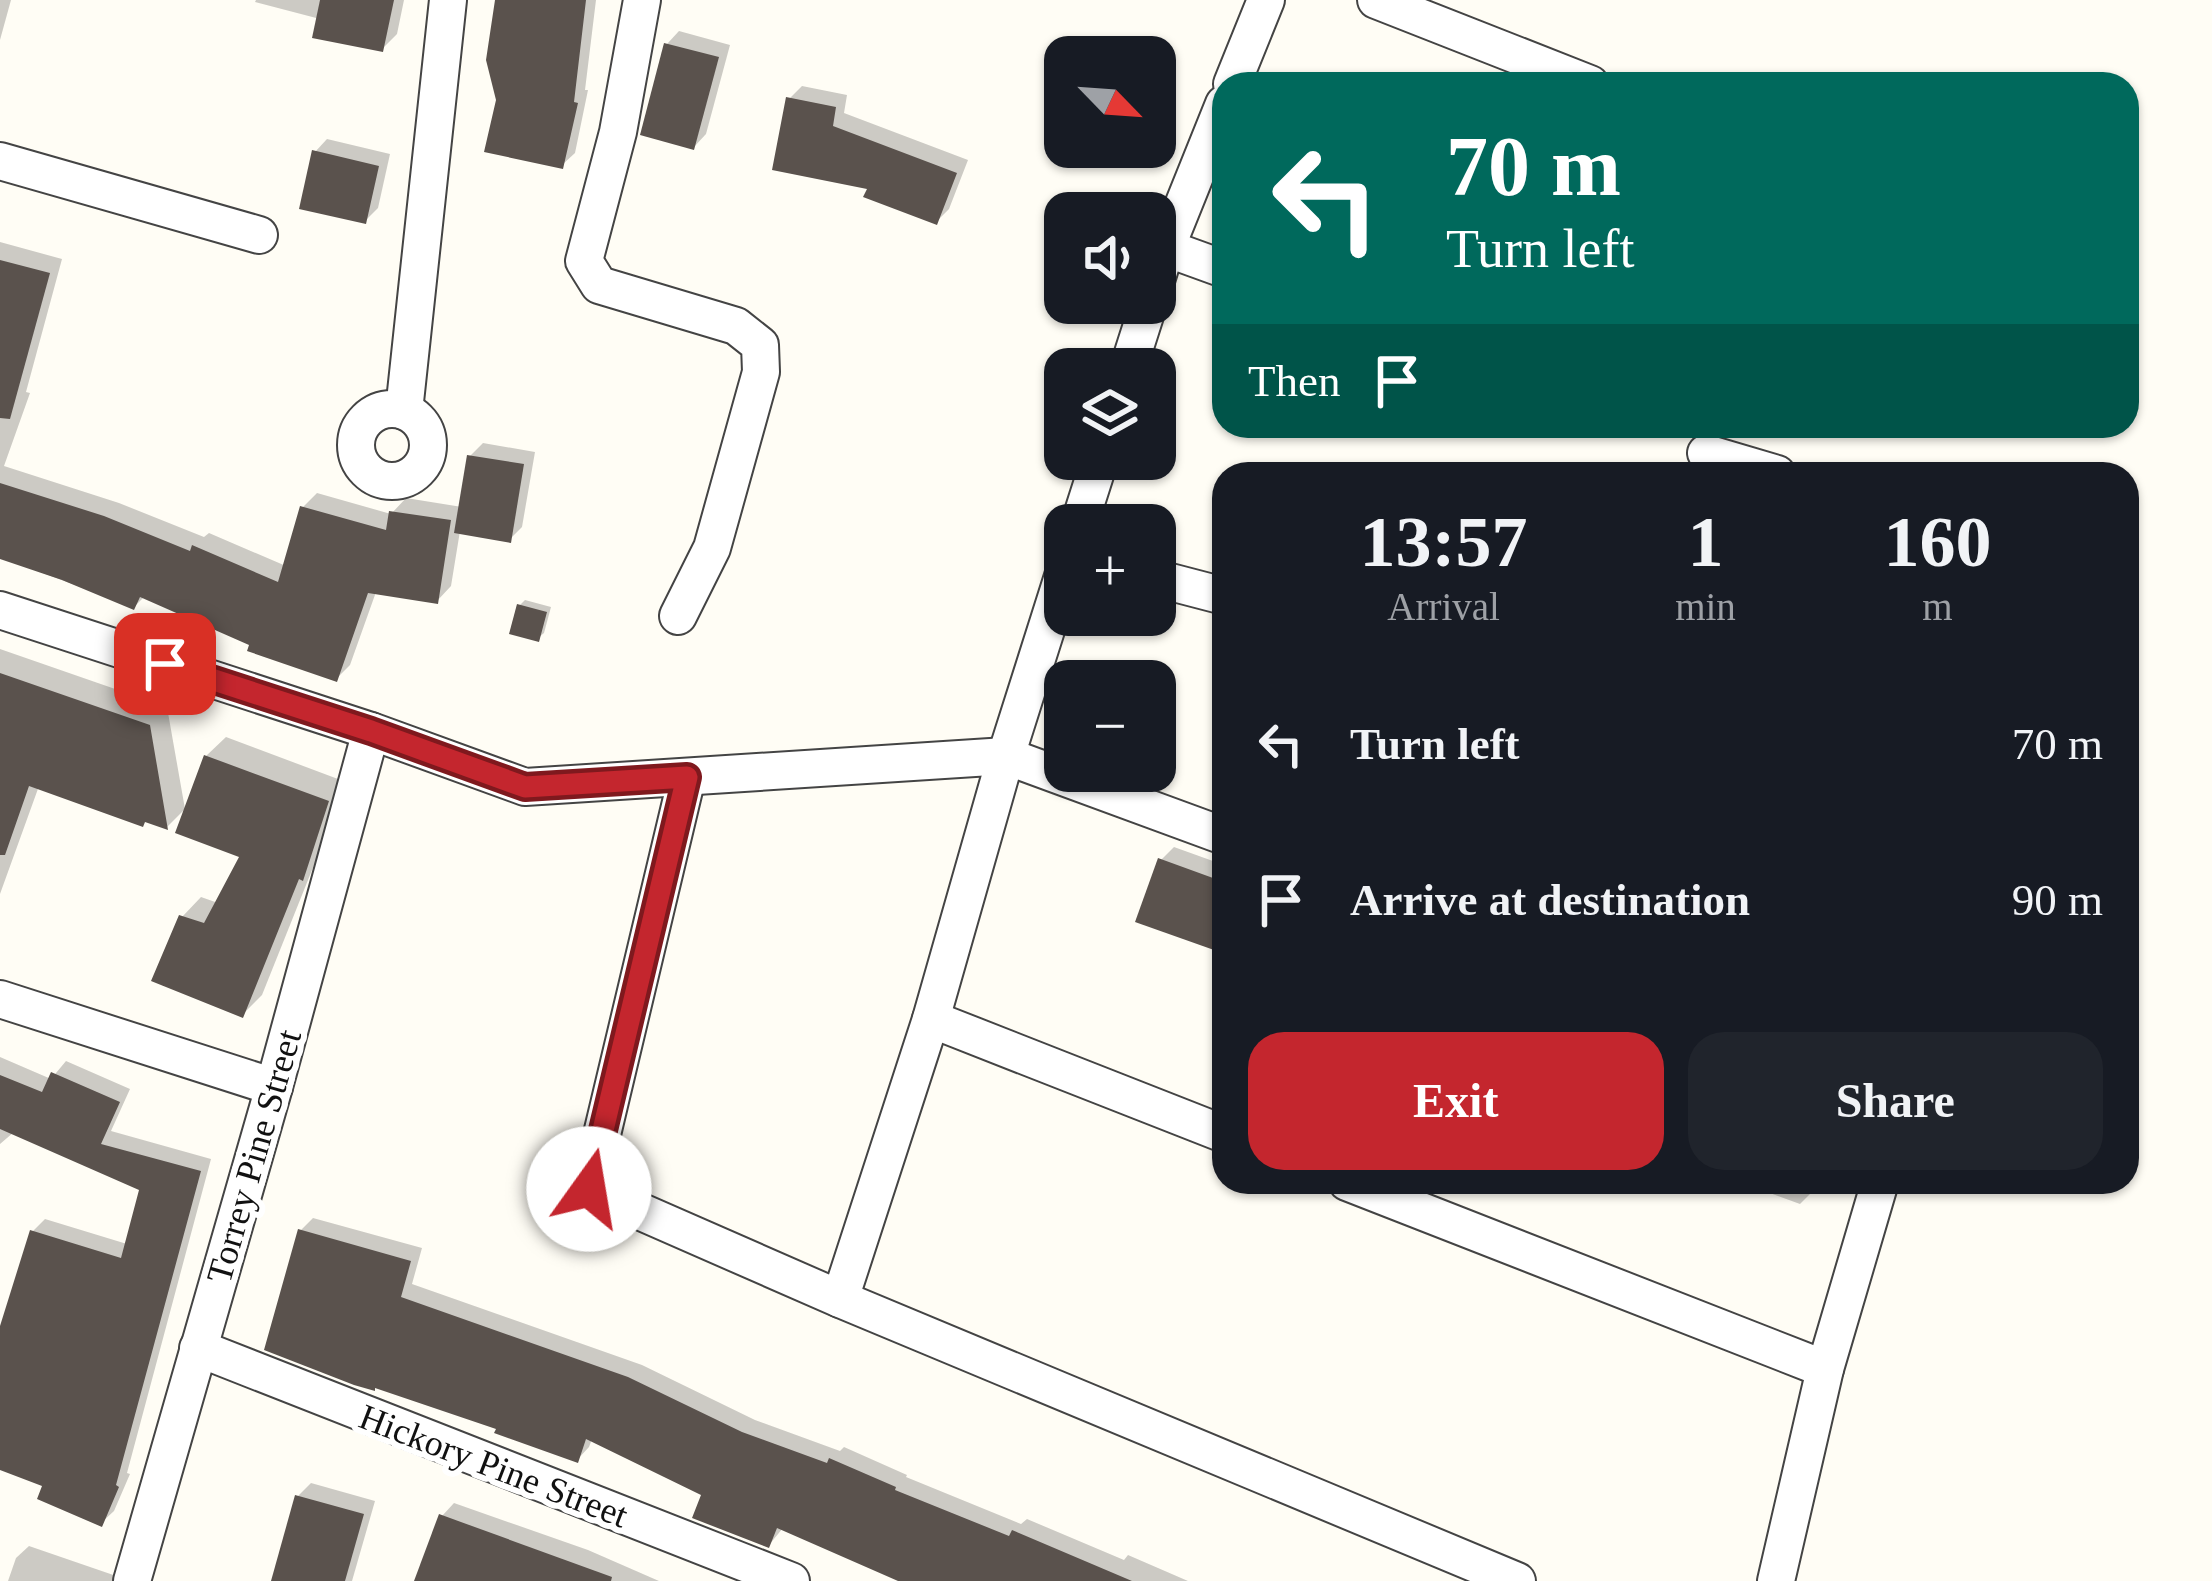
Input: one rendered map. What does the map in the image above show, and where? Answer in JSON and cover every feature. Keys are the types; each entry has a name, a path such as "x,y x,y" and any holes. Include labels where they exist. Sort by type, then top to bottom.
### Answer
{"street":[{"path":"404,411 448,0"},
{"path":"642,0 618,132 584,262 599,285 736,326 760,344 761,371 712,548 678,616"},
{"path":"1237,72 1266,0"},
{"path":"1376,0 1559,72"},
{"path":"1176,223 1212,134"},
{"path":"0,161 259,236"},
{"path":"1176,251 1212,264"},
{"path":"1706,453 1736,462"},
{"path":"1176,583 1212,593"},
{"path":"0,610 371,731 525,787 1006,756 1212,832"},
{"path":"840,1299 931,1019 1044,636"},
{"name":"Torrey Pine Street","path":"132,1581 371,731"},
{"path":"687,777 589,1189 840,1299 1517,1581"},
{"path":"0,999 274,1088"},
{"path":"931,1019 1212,1129"},
{"path":"1377,1194 1825,1369"},
{"path":"1776,1581 1825,1369 1876,1194"},
{"name":"Hickory Pine Street","path":"198,1348 791,1581"}],"building":[{"path":"320,0 394,0 383,52 312,38"},
{"path":"495,0 586,0 574,102 578,103 563,169 484,152 496,100 486,60"},
{"path":"664,43 719,57 694,150 640,135"},
{"path":"786,97 836,107 833,126 957,173 937,225 863,197 867,189 772,170"},
{"path":"312,150 379,166 366,224 299,209"},
{"path":"0,260 50,273 10,419 0,418"},
{"path":"467,455 524,464 511,543 454,533"},
{"path":"0,483 104,516 190,551 192,545 278,582 300,506 386,530 389,511 451,520 438,604 368,593 337,682 247,651 249,645 140,597 134,610 0,559"},
{"path":"517,604 547,612 539,642 509,634"},
{"path":"0,673 150,725 168,830 145,822 143,827 29,786 5,855 0,855"},
{"path":"204,755 329,801 303,881 299,879 243,1018 151,981 179,915 204,923 239,857 175,833"},
{"path":"1158,858 1212,878 1212,949 1135,922"},
{"path":"51,1072 120,1102 101,1144 201,1171 119,1487 102,1527 37,1499 42,1486 0,1470 0,1326 30,1230 121,1258 139,1190 0,1129 0,1075 42,1092"},
{"path":"298,1229 411,1261 401,1297 628,1377 742,1432 827,1463 829,1458 895,1490 1009,1536 1012,1530 1132,1581 898,1581 777,1528 769,1548 692,1518 701,1495 586,1439 578,1463 494,1433 496,1429 354,1385 264,1350"},
{"path":"295,1495 364,1514 345,1581 271,1581"},
{"path":"439,1514 612,1577 611,1581 414,1581"}],"route":[{"path":"165,664 525,787 687,777 589,1189"}]}
